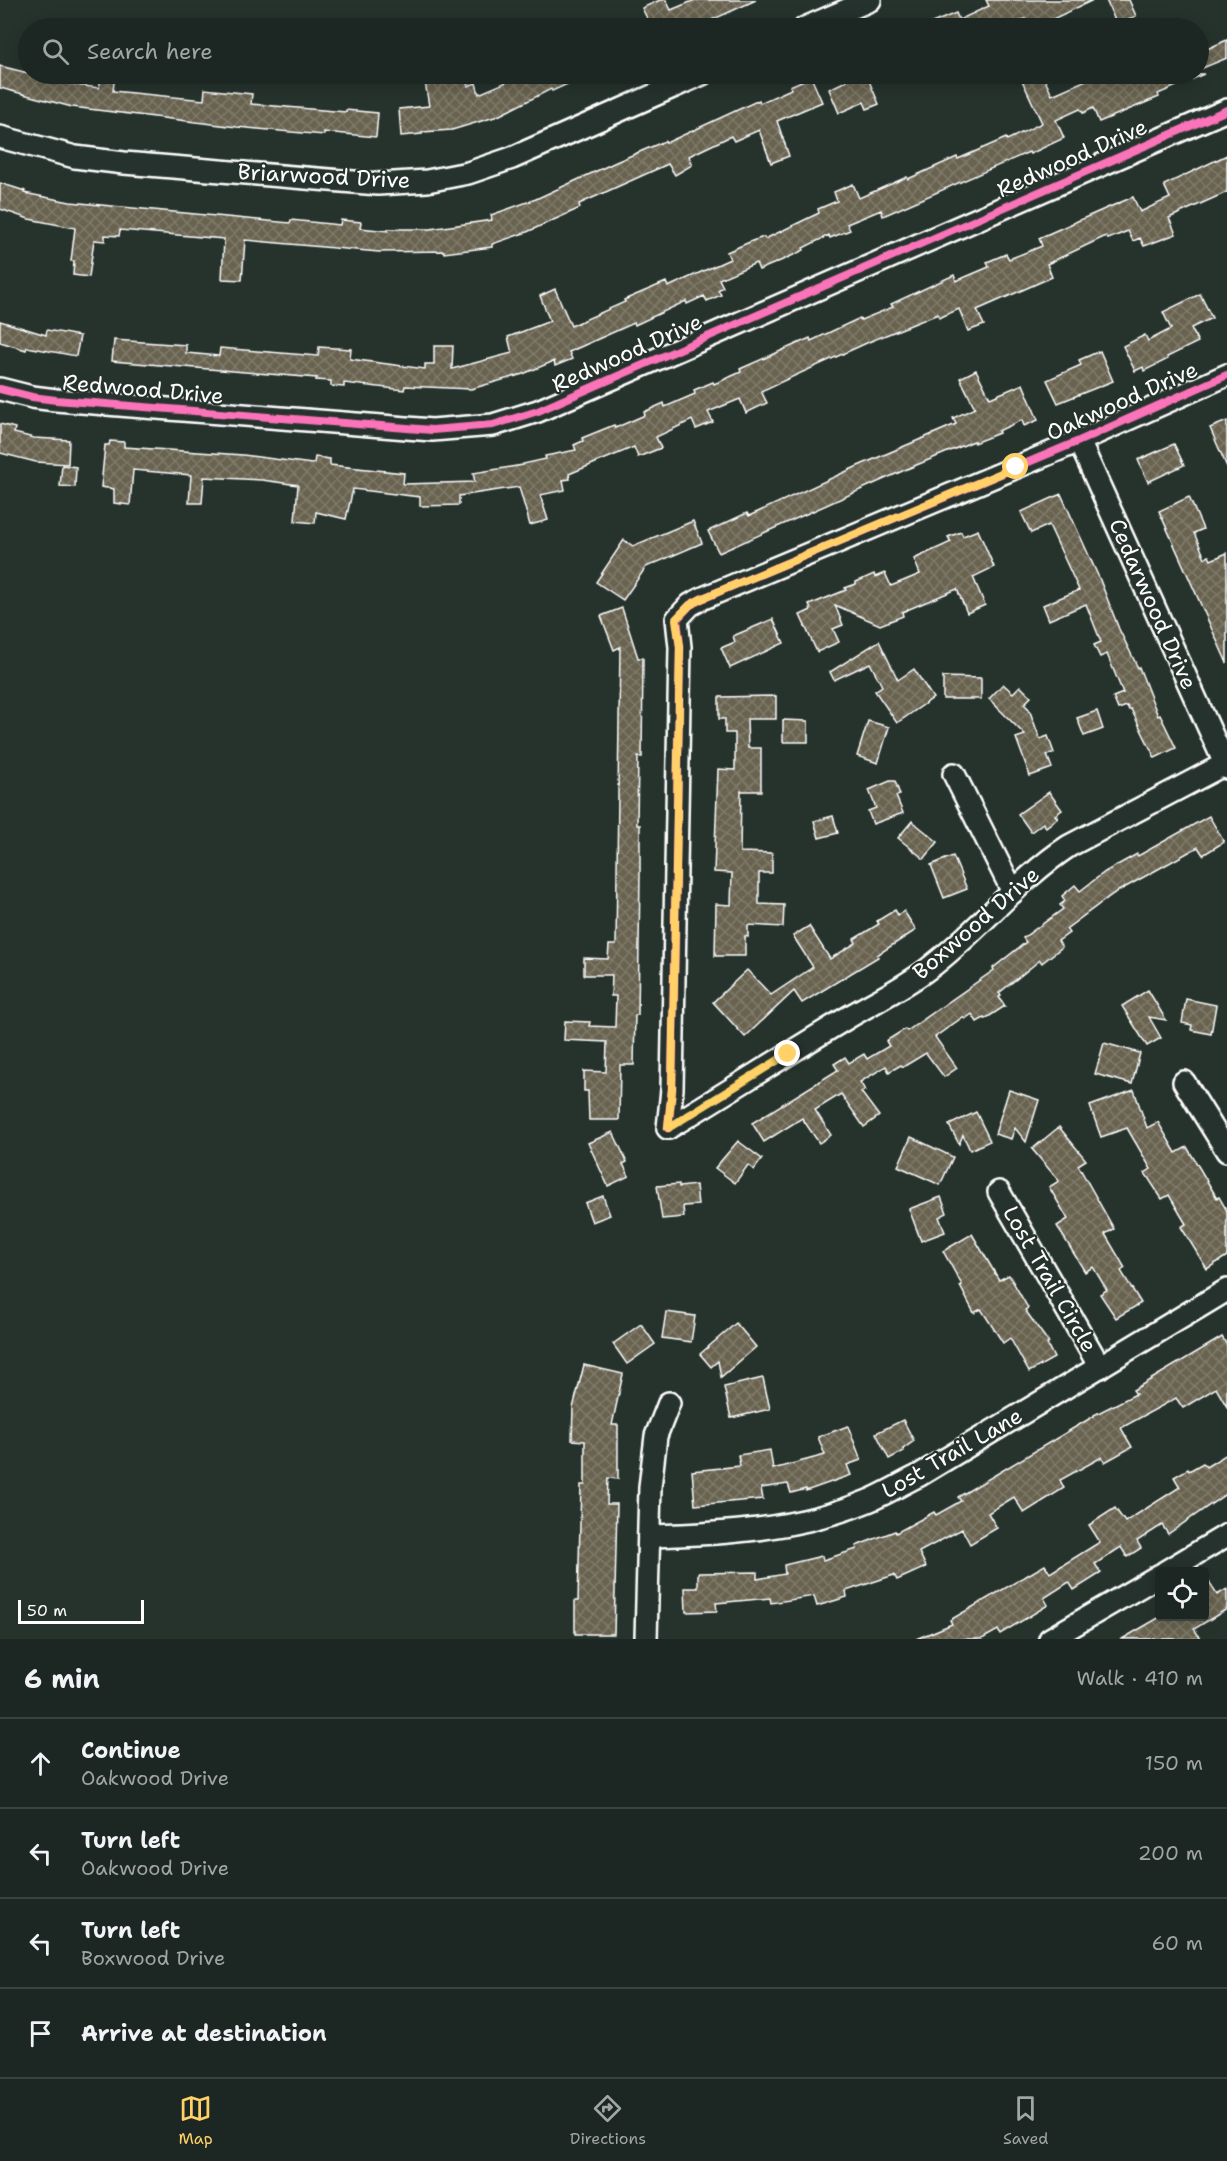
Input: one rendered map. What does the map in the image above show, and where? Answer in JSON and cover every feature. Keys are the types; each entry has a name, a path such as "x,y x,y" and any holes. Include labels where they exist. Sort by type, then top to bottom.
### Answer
{"street":[{"path":"828,18 870,0"},
{"name":"Briarwood Drive","path":"0,137 75,157 124,163 378,184 427,182 468,173 512,158 679,84"},
{"name":"Redwood Drive","path":"0,389 56,400 432,430 493,425 538,411 1227,110"},
{"name":"Oakwood Drive","path":"668,1128 672,1089 680,659 676,619 690,605 701,599 1079,441 1227,375"},
{"name":"Cedarwood Drive","path":"1079,441 1226,765"},
{"name":"Boxwood Drive","path":"668,1128 906,984 953,949 1038,869 1069,846 1226,765"},
{"path":"954,774 1013,892"},
{"path":"1184,1082 1227,1151"},
{"name":"Lost Trail Circle","path":"999,1192 1100,1366"},
{"name":"Lost Trail Lane","path":"649,1536 715,1534 784,1526 841,1511 870,1500 918,1476 1227,1290"},
{"path":"646,1639 650,1487 656,1436 669,1403"},
{"path":"1173,1567 1227,1535"},
{"path":"1050,1639 1155,1578"}],"building":[{"path":"660,0 666,0 671,10 695,0 756,0 716,18 647,18 642,8"},
{"path":"986,0 1093,0 1055,18 963,18 989,6"},
{"path":"1106,0 1129,0 1136,16 1114,18"},
{"path":"956,13 958,18 944,18"},
{"path":"1227,40 1227,58 1209,65 1209,48"},
{"path":"0,66 18,70 18,84 72,84 99,88 100,84 114,84 113,91 204,100 205,89 252,94 251,104 378,113 376,137 237,127 72,107 0,88"},
{"path":"425,84 467,84 468,86 476,84 479,94 502,84 568,84 552,91 551,89 498,116 452,130 401,136 399,109 429,106"},
{"path":"814,84 822,102 777,121 789,156 771,163 759,130 734,141 731,136 689,156 692,165 675,175 668,164 579,204 580,208 527,232 492,244 492,247 444,253 444,251 379,252 245,240 242,280 222,279 224,239 120,230 119,236 105,235 105,241 94,240 89,277 73,275 74,261 71,261 75,228 29,219 0,209 0,183 25,191 24,193 70,202 290,223 291,220 340,225 341,220 361,222 360,228 388,231 388,229 430,229 492,220 491,215 536,199 759,100 760,103 791,89 790,86"},
{"path":"840,84 870,84 879,104 867,109 864,102 839,113 829,89"},
{"path":"1024,84 1047,84 1052,95 1077,84 1181,84 1158,94 1159,97 1099,122 1093,108 1083,113 1080,109 1056,120 1064,138 1030,154 1029,152 883,216 881,210 847,224 850,230 830,238 829,235 803,248 804,250 759,270 756,263 719,279 723,287 718,290 721,295 707,301 704,296 687,304 686,301 635,325 634,323 569,352 572,359 555,366 554,361 523,374 471,389 405,386 404,390 344,383 344,387 331,386 331,381 316,380 317,378 112,361 114,340 186,345 186,353 219,356 220,348 318,356 319,347 351,349 350,359 425,369 425,364 434,364 434,346 453,346 452,369 512,353 508,337 550,321 540,296 555,289 571,326 666,282 668,287 730,259 727,252 752,241 764,237 765,239 819,213 818,209 837,201 834,192 853,184 859,198 957,157 958,159 1006,138 1007,140 1042,123"},
{"path":"1227,155 1227,192 1169,218 1176,234 1144,246 1140,238 1133,241 1128,231 1108,239 1106,236 1047,264 1052,277 977,310 984,325 968,331 959,309 939,318 938,314 871,341 761,391 767,403 746,413 740,399 708,412 713,422 696,429 692,420 656,437 661,448 638,457 634,447 569,474 570,479 563,480 565,490 540,495 548,520 530,525 519,487 459,496 459,505 420,506 420,497 353,489 346,519 316,512 315,523 295,521 298,485 262,480 204,477 202,503 189,503 191,475 133,470 130,505 114,503 114,489 101,487 105,445 109,445 110,441 124,442 124,447 243,455 312,464 315,457 330,459 330,465 404,473 403,484 475,482 473,473 523,465 546,459 545,456 576,450 574,445 583,441 582,438 614,425 615,428 645,415 644,412 664,403 665,407 695,394 694,390 741,372 740,369 810,338 811,341 860,318 861,320 893,307 891,304 954,275 956,281 989,267 987,262 1006,254 1009,259 1042,246 1039,238 1133,197 1140,212 1170,198 1164,185"},
{"path":"1200,294 1212,318 1191,328 1198,342 1144,371 1143,367 1135,371 1123,346 1145,335 1148,341 1171,329 1163,312"},
{"path":"0,321 46,335 47,330 80,336 76,356 27,347 26,350 0,342"},
{"path":"1100,351 1113,381 1058,403 1047,380 1081,365 1079,360"},
{"path":"976,370 990,398 1023,384 1038,420 1024,426 1022,420 998,431 999,433 907,469 719,553 708,531 747,513 749,516 956,424 953,418 975,408 960,378"},
{"path":"1227,421 1227,467 1210,428"},
{"path":"0,424 15,428 14,433 34,438 69,440 68,464 36,462 0,453"},
{"path":"1174,444 1184,465 1148,482 1138,460"},
{"path":"62,465 76,467 75,487 60,486"},
{"path":"1061,494 1100,580 1119,629 1139,667 1158,716 1160,715 1176,748 1155,758 1131,709 1129,710 1127,706 1118,709 1113,697 1123,693 1107,654 1100,657 1094,645 1101,642 1086,604 1049,620 1043,605 1079,590 1049,525 1031,533 1021,512"},
{"path":"1189,497 1203,529 1194,533 1205,558 1209,556 1211,560 1227,553 1227,663 1159,511"},
{"path":"693,521 702,543 646,567 623,600 596,582 624,540 633,546"},
{"path":"978,530 994,567 973,577 985,605 967,613 957,589 902,612 903,616 880,625 835,605 843,625 833,629 839,642 817,652 800,615 811,610 809,605 846,590 845,588 874,574 875,577 885,573 891,586 920,574 914,559 951,542 948,537 961,532 963,536"},
{"path":"622,608 638,658 643,658 642,757 638,757 637,825 640,825 638,1015 635,1015 634,1065 620,1065 619,1120 589,1120 588,1091 584,1091 584,1071 606,1072 607,1042 564,1040 565,1021 590,1022 589,1026 615,1027 616,996 611,996 612,975 584,975 584,958 608,959 609,945 616,945 620,647 614,650 601,616"},
{"path":"773,619 784,643 730,668 721,648 735,642 733,636"},
{"path":"879,641 898,680 914,669 933,698 897,723 875,691 882,686 870,663 834,680 830,672"},
{"path":"943,677 981,678 981,699 943,699"},
{"path":"1003,684 1013,693 1020,686 1031,697 1024,704 1029,709 1040,739 1048,736 1054,753 1047,755 1052,768 1030,776 1016,738 1025,735 989,699"},
{"path":"776,696 776,719 747,719 748,748 761,748 761,791 741,791 740,852 772,853 772,873 759,873 759,904 784,905 783,927 748,925 748,937 745,936 745,956 715,956 716,904 731,905 732,873 714,872 718,769 735,770 735,733 725,733 725,719 719,719 719,697"},
{"path":"1097,711 1103,729 1084,736 1077,718"},
{"path":"783,720 808,721 808,742 783,742"},
{"path":"868,721 889,727 878,763 857,756"},
{"path":"895,781 900,795 896,796 903,813 873,824 868,811 876,808 869,790"},
{"path":"1049,792 1062,810 1055,815 1058,818 1046,827 1043,823 1031,832 1018,814"},
{"path":"833,816 838,833 819,838 814,821"},
{"path":"1209,816 1224,842 1203,855 1198,847 1113,894 1066,929 1069,933 1058,941 1062,947 1042,963 1040,960 999,993 1005,1006 977,1022 972,1014 965,1019 963,1017 935,1037 957,1068 944,1077 926,1053 903,1067 901,1065 889,1072 886,1066 860,1082 865,1090 861,1092 879,1116 864,1127 841,1094 815,1110 831,1135 819,1143 802,1118 764,1142 752,1123 838,1070 834,1064 845,1057 849,1063 864,1054 867,1059 889,1046 886,1041 905,1029 907,1031 994,970 993,968 1026,942 1023,938 1063,909 1060,905 1065,901 1062,896 1075,885 1080,891 1105,872"},
{"path":"912,821 938,842 924,859 898,838"},
{"path":"953,856 967,889 944,898 931,865"},
{"path":"895,910 898,915 904,911 916,930 877,955 878,957 802,1003 794,991 745,1037 713,1002 747,970 771,995 813,967 793,936 809,926 830,959 856,943 854,939 879,924 877,921"},
{"path":"1148,990 1166,1020 1149,1017 1161,1038 1147,1046 1122,1006"},
{"path":"1186,999 1216,1005 1211,1034 1191,1030 1192,1025 1182,1023"},
{"path":"1104,1043 1140,1053 1132,1084 1095,1074"},
{"path":"1009,1090 1039,1100 1026,1142 1015,1128 1011,1139 995,1134"},
{"path":"1134,1090 1147,1128 1158,1122 1176,1153 1187,1147 1227,1211 1227,1256 1207,1269 1181,1227 1186,1224 1169,1195 1162,1199 1145,1173 1151,1169 1127,1128 1101,1137 1090,1106"},
{"path":"976,1112 990,1141 970,1150 963,1135 959,1144 949,1125"},
{"path":"1059,1127 1086,1160 1078,1165 1114,1229 1105,1234 1125,1268 1121,1271 1141,1303 1116,1318 1100,1294 1107,1290 1093,1267 1085,1272 1057,1226 1068,1219 1049,1187 1059,1181 1032,1149"},
{"path":"613,1132 627,1162 623,1164 629,1176 608,1186 588,1143"},
{"path":"911,1137 953,1157 940,1185 898,1166"},
{"path":"738,1141 762,1159 754,1170 748,1165 735,1183 715,1168"},
{"path":"679,1184 679,1187 696,1185 698,1205 683,1206 684,1217 662,1219 657,1186"},
{"path":"603,1196 610,1215 592,1222 585,1203"},
{"path":"941,1197 947,1213 939,1217 945,1232 921,1241 909,1209"},
{"path":"972,1234 999,1280 1009,1275 1028,1308 1025,1310 1049,1343 1047,1344 1054,1358 1029,1372 1010,1338 1003,1343 981,1309 974,1313 943,1251"},
{"path":"666,1312 695,1316 691,1342 662,1338"},
{"path":"736,1323 756,1347 721,1377 718,1361 711,1367 700,1354"},
{"path":"641,1324 655,1344 627,1364 613,1344"},
{"path":"1222,1337 1227,1345 1227,1407 1216,1388 1183,1408 1176,1398 1121,1428 1132,1447 1105,1462 1102,1457 1060,1480 1064,1488 1024,1513 1014,1497 988,1513 997,1528 970,1544 962,1529 919,1552 926,1567 897,1580 894,1575 846,1591 847,1597 817,1606 814,1596 771,1603 770,1598 716,1603 717,1611 686,1612 685,1588 698,1588 698,1573 757,1572 757,1579 785,1574 784,1565 822,1556 823,1560 857,1549 856,1546 895,1531 896,1533 934,1512 936,1515 961,1501 958,1497 1094,1415 1136,1394 1133,1390"},
{"path":"584,1365 623,1374 612,1425 618,1425 618,1479 608,1478 607,1504 617,1504 614,1634 575,1634 581,1485 585,1485 585,1441 572,1440 573,1408"},
{"path":"763,1378 770,1409 731,1418 724,1387"},
{"path":"903,1420 914,1441 903,1449 904,1451 889,1459 876,1433"},
{"path":"848,1426 861,1460 847,1465 851,1475 806,1491 806,1489 791,1493 788,1484 761,1488 763,1499 695,1505 692,1471 740,1466 738,1455 770,1450 773,1469 825,1455 818,1437"},
{"path":"1227,1454 1227,1493 1168,1534 1162,1525 1137,1541 1141,1548 1127,1557 1121,1547 1095,1564 1101,1573 1074,1590 1069,1582 1044,1598 1048,1605 1000,1634 998,1630 982,1639 916,1639 952,1624 950,1620 1045,1565 1050,1573 1100,1542 1089,1525 1115,1508 1125,1522 1180,1487 1174,1477 1203,1463 1206,1467"},
{"path":"1209,1582 1217,1595 1227,1589 1227,1609 1209,1620"},
{"path":"1155,1620 1207,1621 1194,1629 1201,1639 1122,1639"}],"cycle path":[{"path":"0,389 56,400 432,430 493,425 538,411 1227,110"},
{"path":"668,1128 672,1089 680,647 677,619 690,605 701,599 1079,441 1227,375"}],"route":[{"path":"788,1054 668,1128 672,1089 680,647 676,619 690,605 701,599 1016,467"}]}
